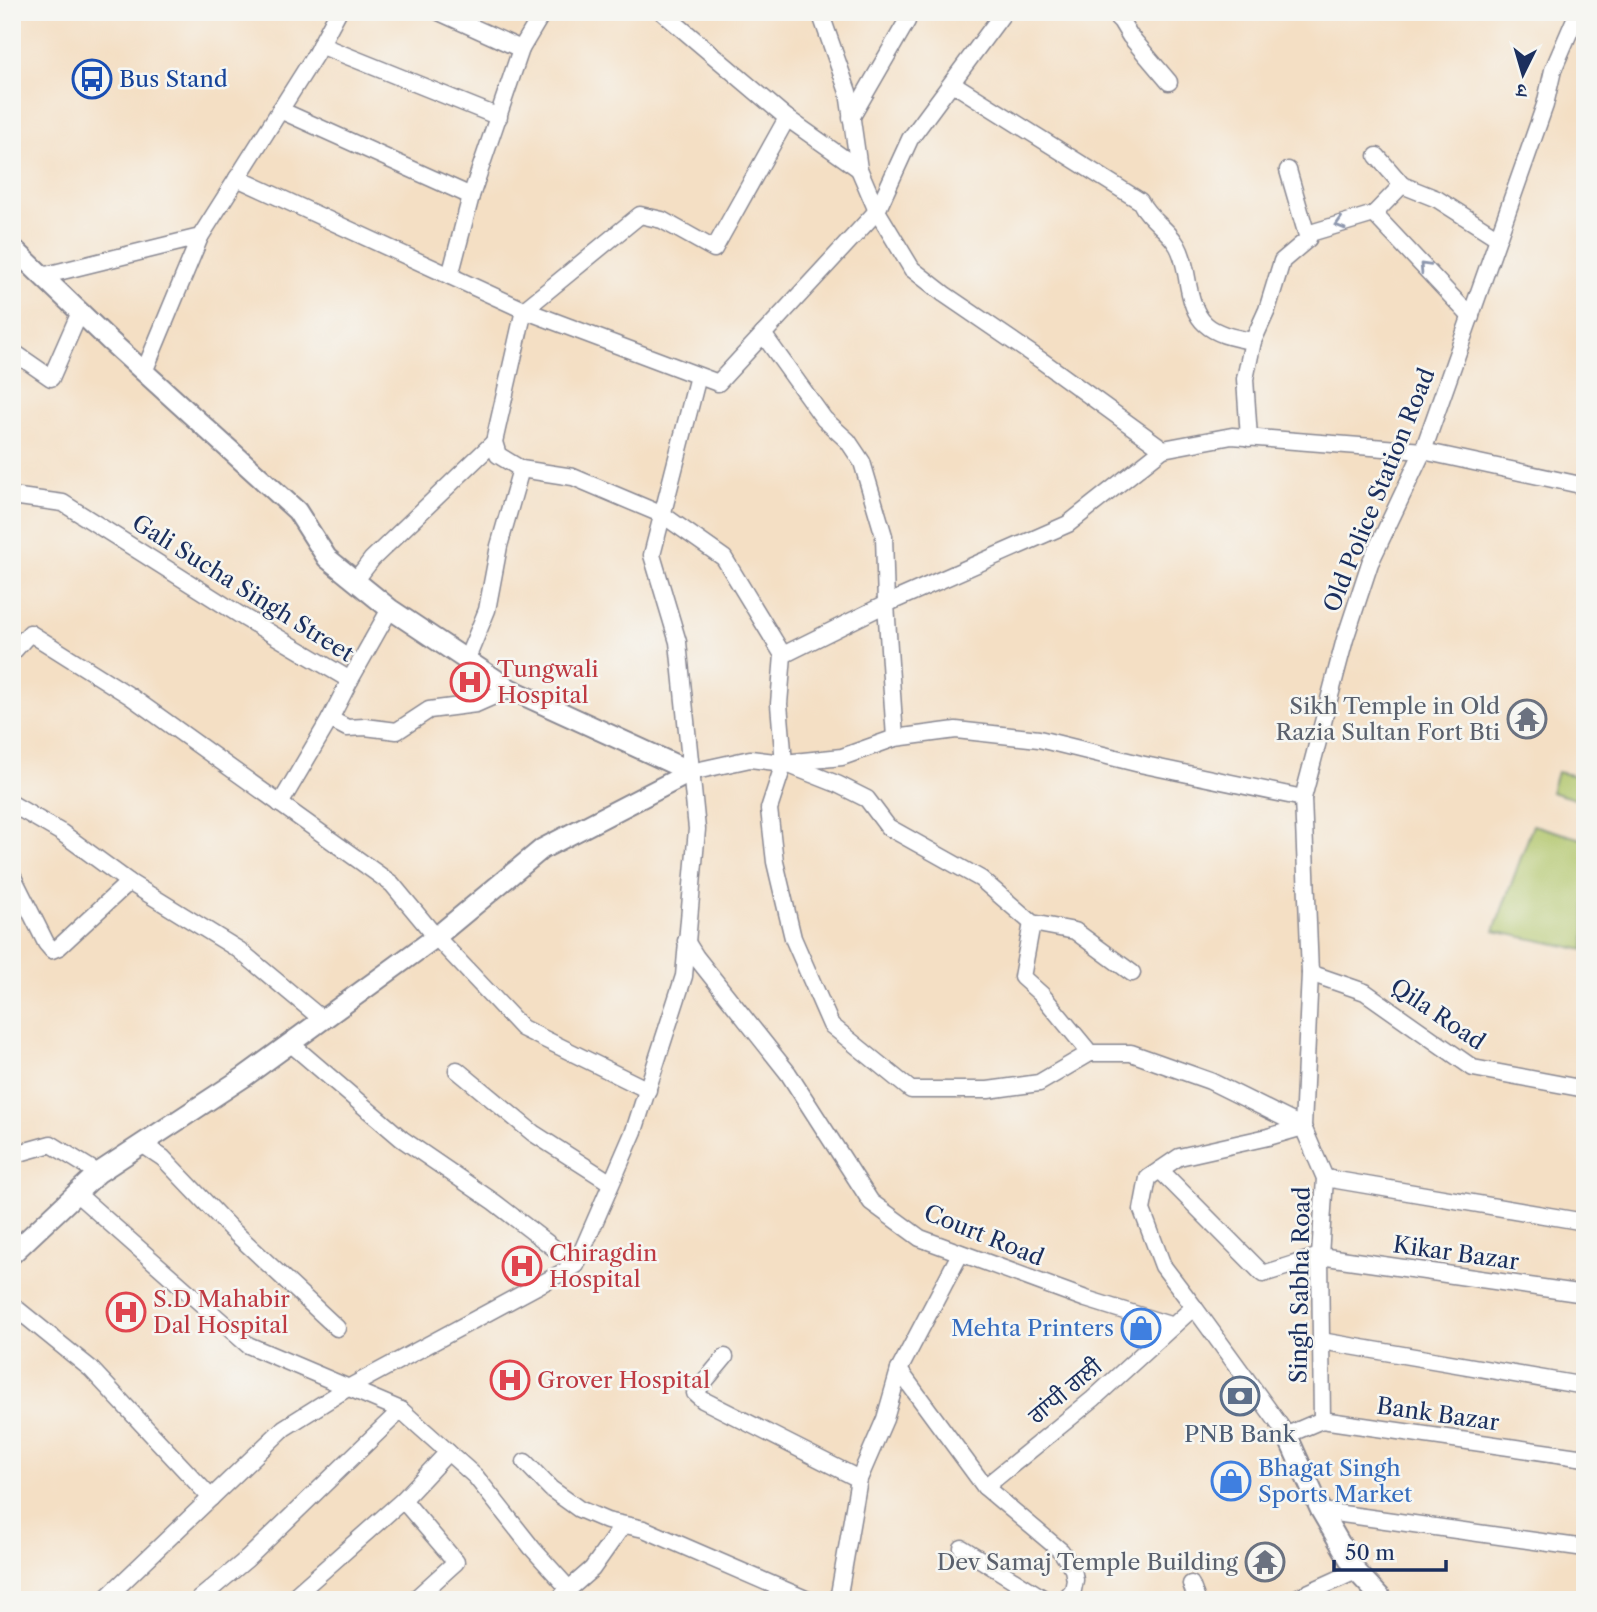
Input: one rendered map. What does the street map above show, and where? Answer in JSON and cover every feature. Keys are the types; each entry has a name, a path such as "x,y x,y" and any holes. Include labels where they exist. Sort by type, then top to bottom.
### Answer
{"street":[{"path":"144,372 200,237 338,12"},
{"path":"439,12 521,49"},
{"path":"450,276 471,195 521,49 543,12"},
{"path":"662,12 787,118 859,169"},
{"path":"820,12 848,92 859,169 877,211 912,269 944,295 1042,361 1163,449"},
{"path":"237,178 524,310 718,383 877,211 910,139 1004,12"},
{"path":"1111,12 1121,20 1130,36 1169,82"},
{"name":"Old Police Station Road","path":"1303,1127 1310,973 1303,798 1345,639 1370,563 1423,451 1545,105 1553,70 1578,12"},
{"path":"852,118 912,15"},
{"path":"320,45 499,117"},
{"path":"952,83 1140,201 1145,211 1176,242 1198,318 1225,337 1253,341"},
{"path":"280,110 471,195"},
{"path":"787,118 714,249 662,220 640,215 524,310 494,442 498,455 521,469 573,477 663,515 724,558 783,655 779,704 784,762 769,809 775,862 793,938 831,1025 911,1090 988,1090 1039,1083 1090,1053 1131,1053 1210,1081 1303,1127"},
{"path":"1377,156 1402,185 1437,199 1498,238"},
{"path":"1249,438 1245,379 1253,341 1267,310 1282,261 1308,239 1287,170"},
{"path":"1307,234 1374,214 1402,185"},
{"path":"1374,214 1471,317"},
{"path":"42,276 200,237"},
{"path":"12,247 297,511 327,558 390,609 510,688 691,772"},
{"path":"12,351 51,378 80,312"},
{"path":"763,334 824,419 848,441 862,462 884,537 895,738"},
{"path":"112,1597 284,1428 346,1389 576,1265 634,1131 684,976 697,829 678,642 652,555 698,376"},
{"path":"783,655 886,604 1068,524 1163,449 1232,436 1423,451 1585,486"},
{"path":"355,581 372,559 494,442"},
{"path":"466,660 487,610 499,546 521,469"},
{"name":"Gali Sucha Singh Street","path":"12,496 63,503 243,617 350,680 280,804"},
{"path":"350,680 390,609"},
{"path":"12,653 30,633 130,696 392,884 436,937 522,1028 648,1090"},
{"path":"330,719 347,728 397,731 429,710 476,704 510,688"},
{"path":"12,1254 98,1173 244,1077 323,1020 436,937 542,849 691,772 750,759 784,762 842,757 895,738 956,730 1039,739 1140,764 1303,798"},
{"path":"784,762 867,799 888,827 981,879 1032,923 1075,931 1132,973"},
{"path":"12,804 62,833 129,881 239,950 323,1020"},
{"path":"12,875 52,950 59,947 129,881"},
{"path":"1032,923 1022,977 1042,995 1090,1053"},
{"name":"Court Road","path":"686,941 788,1073 872,1202 920,1238 1086,1299 1173,1326"},
{"name":"Qila Road","path":"1310,973 1365,992 1473,1068 1585,1089"},
{"path":"290,1043 402,1139 494,1202 576,1265"},
{"path":"457,1070 533,1133 611,1184"},
{"path":"1303,1127 1179,1157 1148,1178 1142,1210 1163,1266 1287,1434 1321,1511 1356,1571 1383,1600"},
{"name":"Singh Sabha Road","path":"1303,1127 1325,1178 1320,1256 1322,1420"},
{"path":"12,1155 51,1144 98,1173"},
{"path":"142,1144 163,1158 231,1229 337,1328"},
{"path":"1160,1170 1263,1274 1320,1256"},
{"path":"1325,1178 1585,1222"},
{"path":"76,1193 248,1345 346,1389 401,1410 476,1477 564,1594 592,1569 623,1525"},
{"path":"838,1600 859,1479 885,1419 899,1370 960,1254"},
{"name":"Kikar Bazar","path":"1320,1256 1585,1294"},
{"path":"12,1305 91,1369 211,1497"},
{"path":"1173,1326 1194,1307"},
{"name":"ਗਾਂਧੀ ਗਲੀ","path":"985,1487 1093,1399 1173,1326"},
{"path":"1321,1341 1585,1386"},
{"path":"724,1357 695,1393 703,1400 859,1479"},
{"path":"899,1370 985,1487 1061,1551 1073,1569 1075,1580 1073,1590 1064,1600"},
{"path":"198,1600 247,1559 401,1410"},
{"path":"1287,1434 1322,1420"},
{"name":"Bank Bazar","path":"1322,1420 1585,1458"},
{"path":"290,1600 403,1500 448,1452"},
{"path":"525,1462 551,1489 579,1508 607,1521 644,1529 808,1600"},
{"path":"403,1500 456,1562 414,1600"},
{"path":"1321,1511 1585,1548"},
{"path":"961,1548 1046,1600"},
{"path":"1292,1600 1356,1571"},
{"path":"1191,1584 1197,1600"}],"green space":[{"path":"1585,747 1585,802 1551,792 1557,772 1576,776"},
{"path":"1533,825 1585,840 1585,950 1494,931"}],"place":[{"name":"Bus Stand","path":"92,79"},
{"name":"Tungwali Hospital","path":"470,682"},
{"name":"Sikh Temple in Old Razia Sultan Fort Bti","path":"1527,719"},
{"name":"Chiragdin Hospital","path":"522,1266"},
{"name":"S.D Mahabir Dal Hospital","path":"126,1312"},
{"name":"Mehta Printers","path":"1141,1328"},
{"name":"Grover Hospital","path":"510,1380"},
{"name":"PNB Bank","path":"1240,1396"},
{"name":"Bhagat Singh Sports Market","path":"1231,1481"},
{"name":"Dev Samaj Temple Building","path":"1265,1562"}]}
